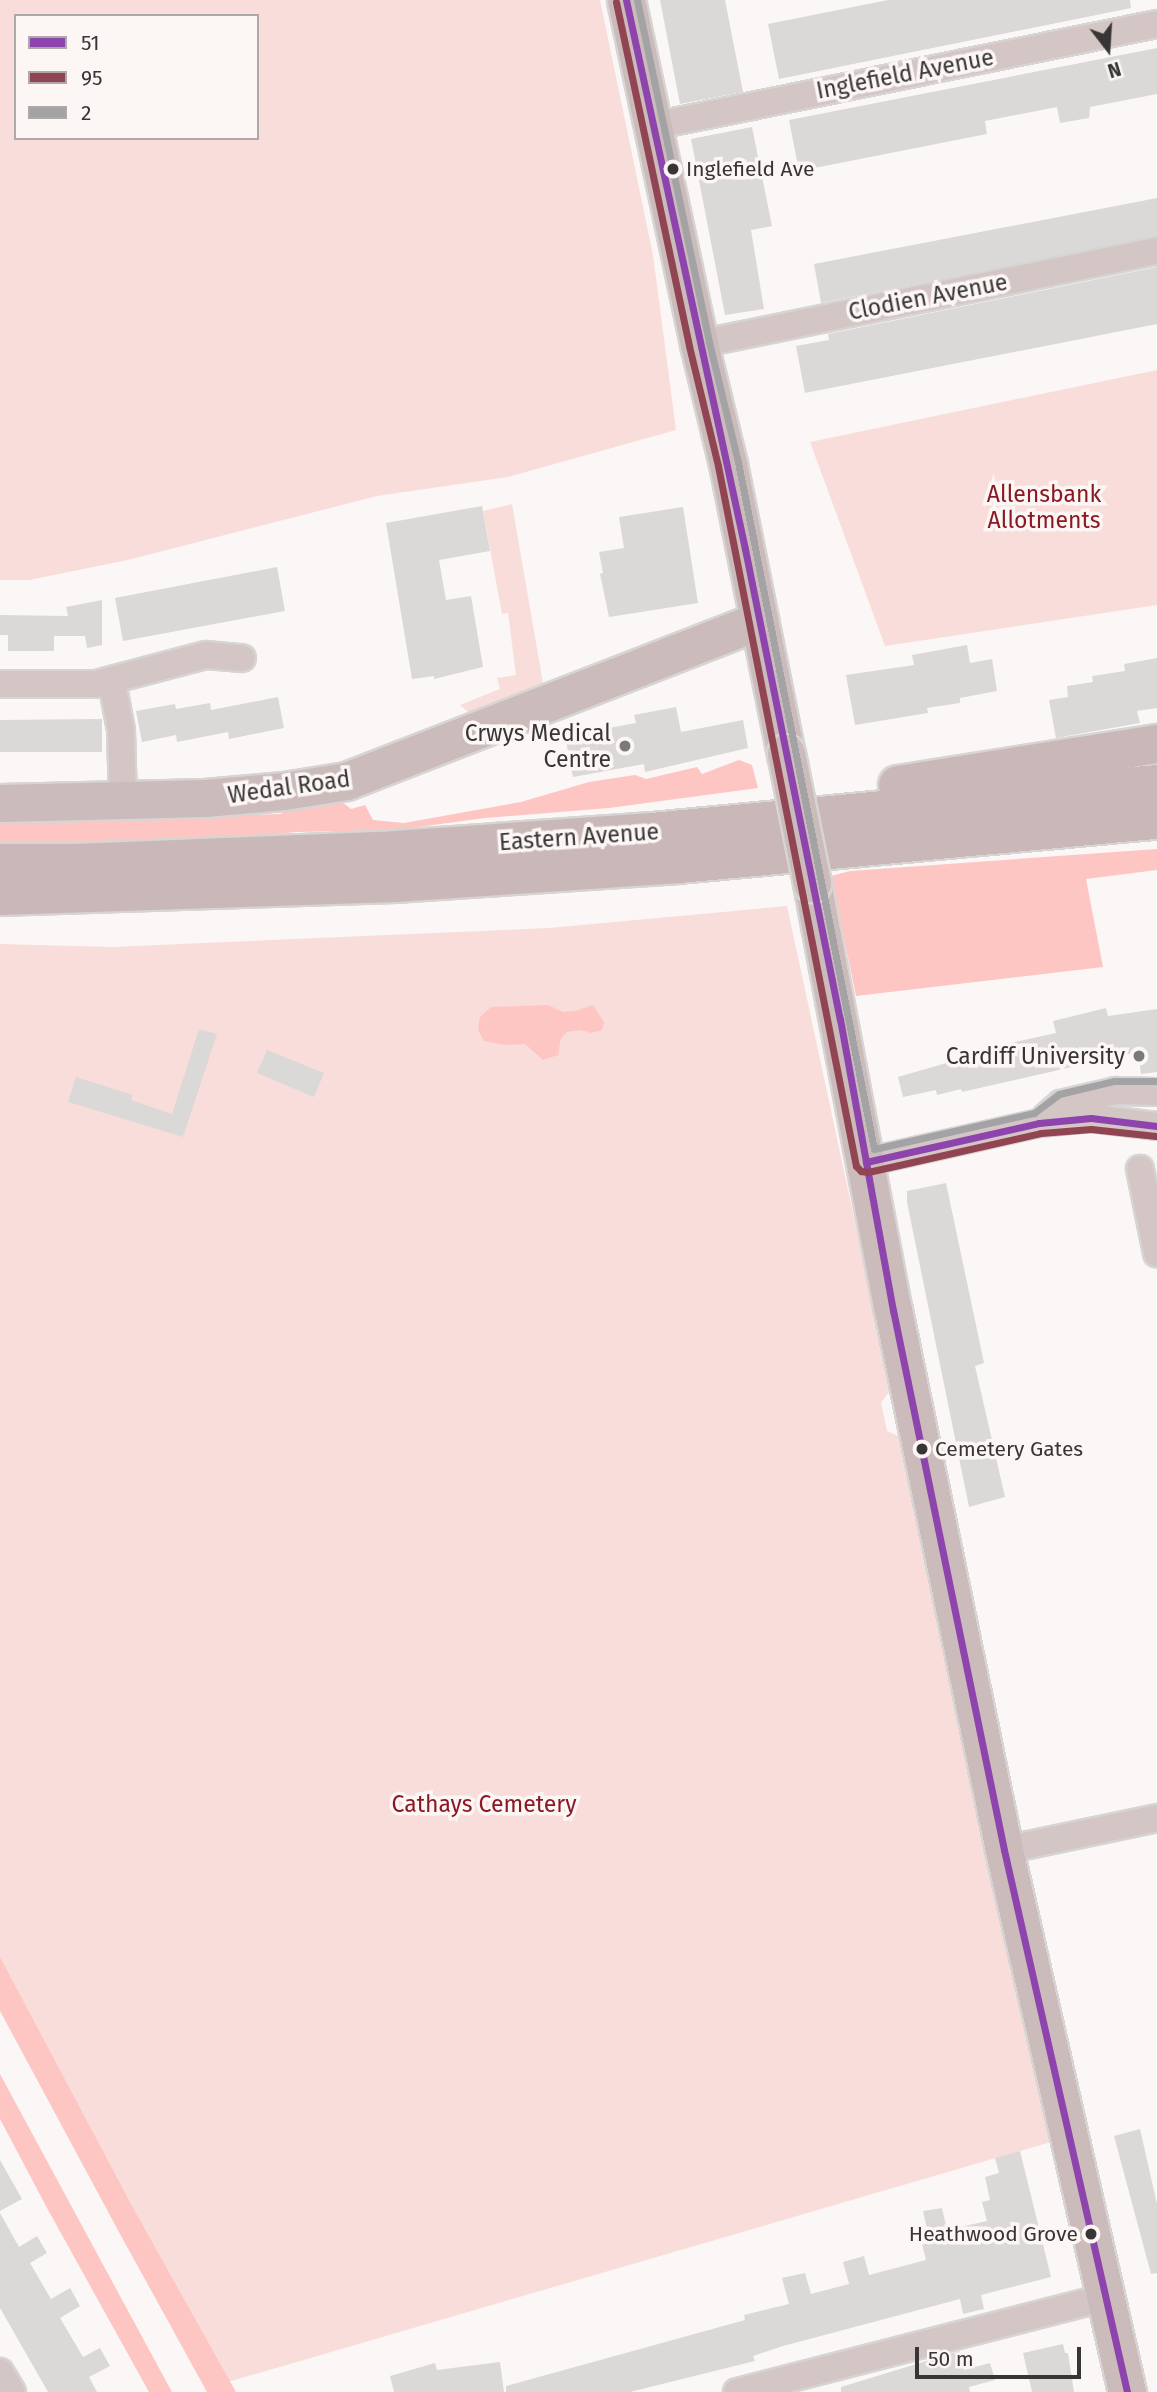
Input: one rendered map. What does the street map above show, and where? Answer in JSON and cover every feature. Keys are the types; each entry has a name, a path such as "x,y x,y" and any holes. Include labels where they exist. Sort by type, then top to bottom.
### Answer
{"highway":[{"path":"652,832 736,809 1157,744"},
{"name":"Eastern Avenue","path":"0,863 76,863 395,850 652,832 1157,783"},
{"name":"Eastern Avenue","path":"0,896 462,879 679,864 1157,820"}],"street":[{"path":"626,0 699,344 728,464 812,883 892,1310 1004,1850 1127,2392"},
{"name":"Inglefield Avenue","path":"653,126 1157,24"},
{"name":"Clodien Avenue","path":"699,344 1157,251"},
{"name":"Wedal Road","path":"0,803 253,795 346,781 760,621"},
{"path":"0,684 112,682 167,663 206,655 242,659"},
{"path":"112,682 121,730 123,800"},
{"path":"1039,1123 1061,1104 1116,1091 1157,1092"},
{"path":"866,1163 1039,1123 1091,1118 1157,1126"},
{"path":"1140,1169 1157,1253"},
{"path":"1004,1850 1157,1818"},
{"path":"737,2392 1107,2297"},
{"path":"0,2372 12,2392"}],"green space":[{"path":"0,0 600,0 653,255 676,430 508,477 377,496 128,560 29,580 0,580"},
{"name":"Allensbank Allotments","path":"1157,370 1157,605 885,646 810,442"},
{"path":"512,504 543,683 469,713 460,705 500,689 497,678 516,675 508,613 502,614 483,511"},
{"name":"Cathays Cemetery","path":"787,906 891,1389 881,1403 887,1431 901,1437 1051,2142 221,2384 0,1975 0,944 113,947 549,928"}],"shaded area":[{"path":"739,760 752,765 758,788 609,808 485,818 396,830 297,832 213,840 0,843 0,823 281,814 287,808 333,795 351,809 365,805 373,820 404,823 521,802 589,782 635,775 646,779 697,767 702,774"},
{"path":"1157,849 1157,870 1086,879 1103,967 856,996 831,876 850,871"},
{"path":"548,1005 563,1012 593,1005 604,1022 602,1030 591,1033 581,1030 567,1032 561,1038 558,1055 543,1060 525,1044 505,1045 484,1041 478,1030 480,1017 491,1007"},
{"path":"0,1957 132,2206 236,2392 207,2392 120,2234 0,2011"},
{"path":"0,2074 172,2392 149,2392 47,2208 0,2119"}],"building":[{"path":"660,0 725,0 743,92 680,104"},
{"path":"888,0 1130,0 1131,8 779,79 768,24"},
{"path":"1157,48 1157,94 1090,107 1089,118 1060,123 1057,107 985,121 987,134 799,171 789,120"},
{"path":"752,127 772,226 751,230 764,309 725,315 691,139"},
{"path":"1157,198 1157,236 821,303 814,264"},
{"path":"1157,267 1157,324 805,393 796,346 829,340 828,334"},
{"path":"482,506 490,551 439,560 446,600 471,596 483,667 434,679 434,676 412,679 386,523"},
{"path":"683,507 698,603 609,617 600,574 603,573 599,552 624,548 619,517"},
{"path":"277,567 285,611 123,641 115,598"},
{"path":"102,600 102,645 87,648 85,636 54,636 54,651 8,651 8,635 0,635 0,615 68,616 66,607"},
{"path":"967,645 970,663 992,659 997,691 960,698 960,703 927,708 928,713 855,725 846,675 914,665 912,655"},
{"path":"1157,658 1157,708 1137,711 1140,723 1056,738 1049,700 1068,697 1067,686 1093,682 1092,676 1125,671 1124,664"},
{"path":"278,697 284,728 229,739 228,732 177,742 176,735 142,742 136,711 175,704 176,709 210,703 211,710"},
{"name":"Crwys Medical Centre","path":"676,707 681,732 743,720 748,748 645,772 644,764 573,777 565,736 636,723 634,715"},
{"path":"102,719 102,752 0,752 0,720"},
{"path":"1106,1008 1108,1016 1157,1009 1157,1072 1141,1074 1138,1052 962,1092 961,1089 937,1095 936,1090 903,1097 898,1077 974,1055 973,1051 1056,1033 1053,1021"},
{"path":"199,1029 217,1034 183,1137 68,1102 76,1077 133,1095 131,1100 172,1114"},
{"path":"267,1050 324,1073 314,1097 257,1073"},
{"path":"946,1183 984,1363 975,1366 1005,1497 969,1507 907,1202 907,1191"},
{"path":"1140,2129 1157,2204 1157,2273 1151,2274 1114,2136"},
{"path":"1020,2151 1051,2277 981,2295 984,2309 963,2314 960,2299 783,2346 753,2356 755,2361 630,2392 506,2392 506,2386 745,2320 744,2315 789,2304 782,2278 805,2273 811,2294 849,2284 843,2262 864,2256 869,2275 926,2260 922,2244 930,2242 923,2211 942,2208 947,2230 987,2221 982,2202 990,2200 985,2177 999,2173 995,2158"},
{"path":"0,2160 22,2199 0,2211"},
{"path":"0,2213 19,2247 37,2236 47,2253 30,2263 51,2299 70,2288 80,2306 60,2318 83,2357 100,2348 110,2366 89,2377 97,2392 48,2392 0,2308"},
{"path":"1063,2344 1065,2353 1068,2353 1074,2392 1032,2392 1023,2353"},
{"path":"959,2351 964,2370 990,2363 995,2380 969,2387 970,2392 841,2392 841,2387"},
{"path":"500,2362 504,2392 394,2392 390,2376 435,2363 437,2370"}],"transit line":[{"name":"51","path":"626,0 745,549 840,1019 893,1310 1004,1850 1127,2392"},
{"name":"2","path":"637,0 709,342 738,462 874,1149 1034,1113 1059,1094 1114,1081 1157,1081"},
{"name":"95","path":"616,2 689,346 718,466 856,1166 861,1171 868,1172 1041,1133 1091,1129 1156,1136"},
{"name":"51","path":"866,1162 1039,1123 1091,1118 1157,1126"}],"place":[{"name":"Inglefield Ave","path":"673,169"},
{"name":"Crwys Medical Centre","path":"625,746"},
{"name":"Cardiff University","path":"1139,1056"},
{"name":"Cemetery Gates","path":"922,1449"},
{"name":"Heathwood Grove","path":"1091,2234"}]}
